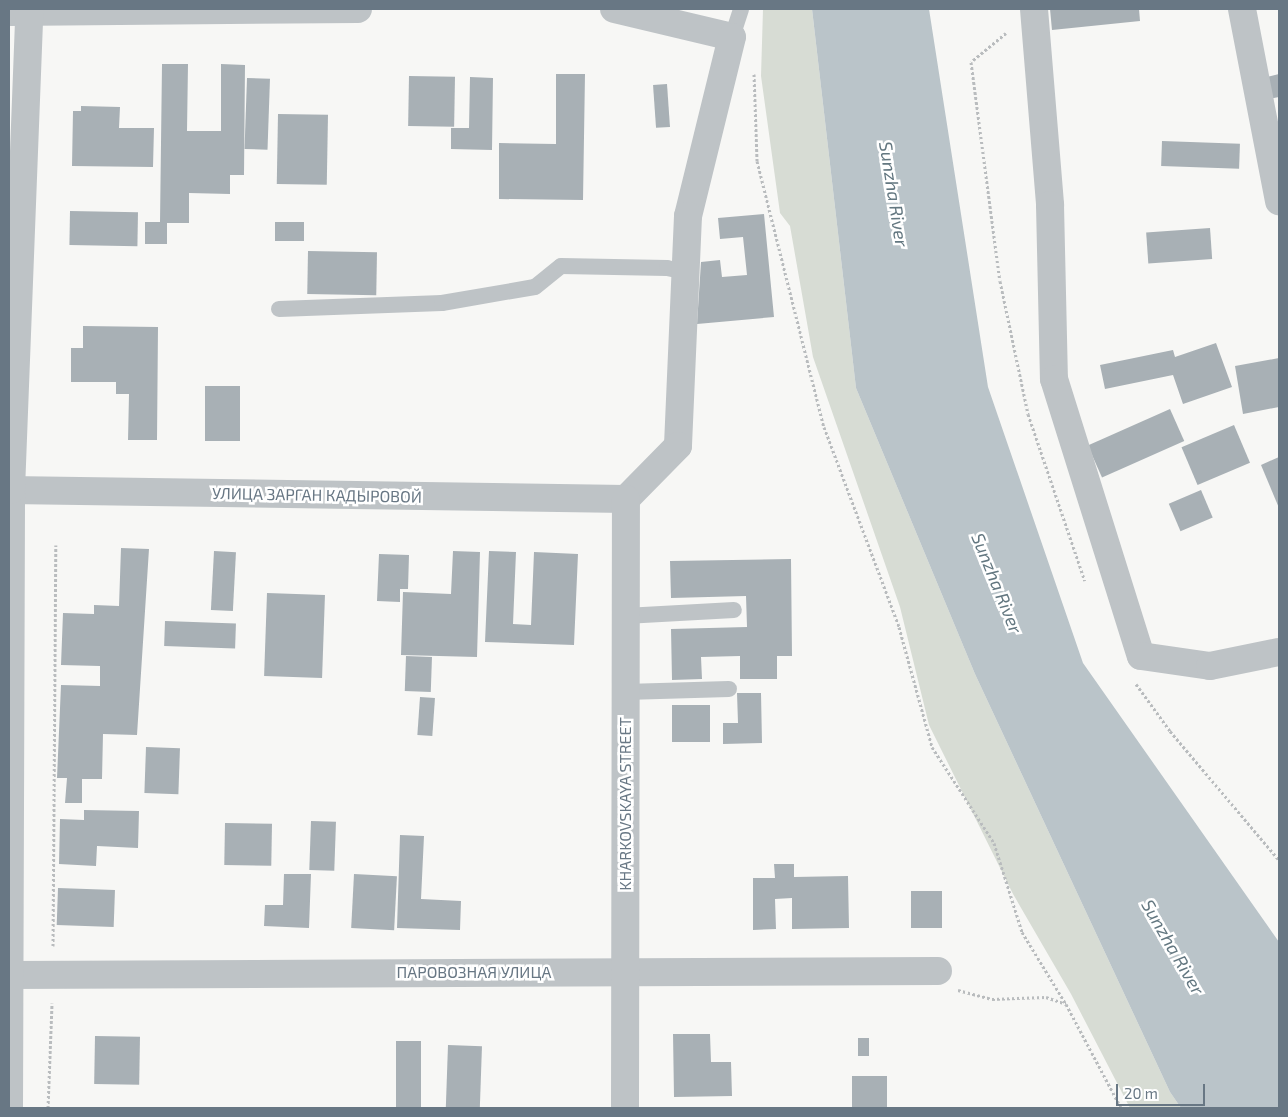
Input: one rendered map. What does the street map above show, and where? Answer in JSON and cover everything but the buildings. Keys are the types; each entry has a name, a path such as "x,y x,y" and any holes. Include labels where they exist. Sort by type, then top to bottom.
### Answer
{"street":[{"path":"9,1108 10,490 19,12 358,9"},
{"path":"614,9 732,37 688,216 678,446 626,499"},
{"path":"1034,9 1050,205 1054,379 1141,656 1210,666 1279,652"},
{"path":"1242,9 1279,202"},
{"name":"УЛИЦА ЗАРГАН КАДЫРОВОЙ","path":"10,490 626,499"},
{"name":"KHARKOVSKAYA STREET","path":"625,1108 626,499"},
{"name":"ПАРОВОЗНАЯ УЛИЦА","path":"9,975 938,970"}],"lane":[{"path":"732,37 741,9"},
{"path":"278,309 442,303 534,287 562,266 667,268 686,272"},
{"path":"625,616 734,610"},
{"path":"625,692 729,689"}],"path":[{"path":"754,66 757,161 824,427 899,627 932,747 994,843 1022,932 1066,1004 1121,1108"},
{"path":"48,1108 53,975 56,544"},
{"path":"938,970 940,985 992,999 1046,997 1066,1004"}],"shaded area":[{"path":"763,9 812,9 856,388 975,674 1170,1092 1181,1108 1130,1108 1071,994 1013,894 929,725 900,607 813,357 790,226 780,213 761,76"}],"water":[{"name":"Sunzha River","path":"812,9 929,9 988,387 1083,663 1279,942 1279,1108 1181,1108 1170,1092 975,674 856,388"}]}
